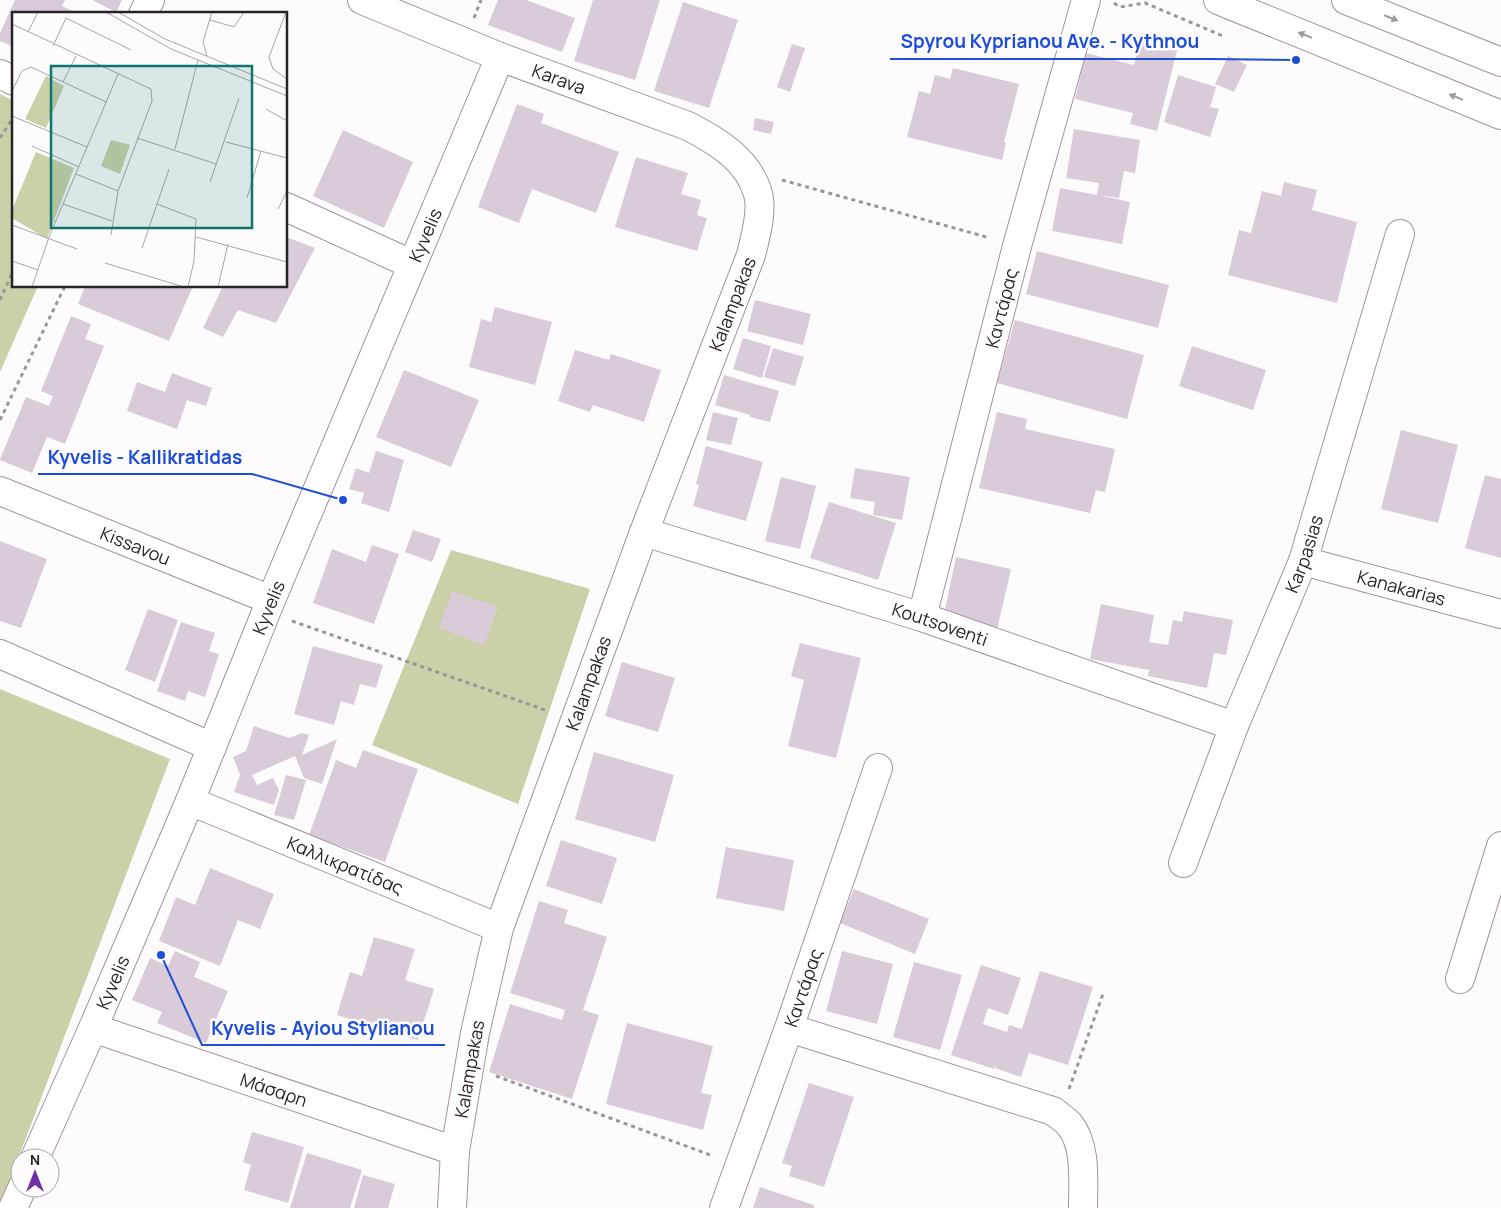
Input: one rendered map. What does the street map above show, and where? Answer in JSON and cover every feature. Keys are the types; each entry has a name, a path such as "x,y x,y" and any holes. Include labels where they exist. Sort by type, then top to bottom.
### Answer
{"street":[{"path":"144,12 150,0"},
{"name":"Karava","path":"362,0 500,57 688,126 717,142 748,171"},
{"name":"Καντάρας","path":"922,617 1017,246 1086,0"},
{"path":"1218,0 1501,115"},
{"path":"1346,0 1501,62"},
{"name":"Kyvelis","path":"39,1148 190,801 268,606 500,57"},
{"path":"0,74 12,80"},
{"name":"Kalampakas","path":"452,1208 455,1151 475,1033 499,928 644,532 751,255 758,225 759,195 748,171"},
{"path":"288,208 411,264"},
{"name":"Karpasias","path":"1183,863 1234,726 1303,561 1400,234"},
{"name":"Kissavou","path":"0,491 268,606"},
{"name":"Koutsoventi","path":"644,532 922,617 1234,726"},
{"name":"Kanakarias","path":"1303,561 1501,614"},
{"path":"0,654 212,747"},
{"name":"Καντάρας","path":"724,1208 789,1028 878,768"},
{"name":"Καλλικρατίδας","path":"190,801 499,928"},
{"path":"1460,979 1501,846"},
{"name":"Μάσαρη","path":"93,1028 455,1151"},
{"path":"789,1028 1053,1111 1069,1124 1079,1140 1083,1172 1083,1208"}],"path":[{"path":"1108,0 1120,7 1144,3 1223,36"},
{"path":"0,138 12,119"},
{"path":"748,171 1017,246"},
{"path":"0,300 12,273"},
{"path":"0,420 64,288"},
{"path":"268,606 575,720"},
{"path":"1059,1116 1103,994"},
{"path":"470,1066 739,1165"}],"green space":[{"path":"0,94 12,100 12,288 37,288 0,372"},
{"path":"451,550 590,589 518,804 372,745"},
{"path":"0,689 170,759 22,1148 10,1148 10,1180 0,1206"}],"building":[{"path":"15,0 65,0 62,6 75,12 12,12 12,46 0,41 0,33"},
{"path":"92,0 122,0 116,12"},
{"path":"498,0 526,0 575,18 562,52 488,25"},
{"path":"593,0 660,0 635,80 574,61"},
{"path":"683,2 738,20 709,108 654,91"},
{"path":"1141,36 1178,46 1157,131 1130,124 1133,113 1075,99 1086,53 1134,65"},
{"path":"792,44 805,48 790,92 777,87"},
{"path":"1228,56 1247,65 1234,92 1215,84"},
{"path":"953,68 1019,84 1004,142 1006,143 1002,160 907,137 919,91 930,94 935,75 950,79"},
{"path":"1178,75 1216,87 1210,107 1219,109 1210,137 1164,122"},
{"path":"517,104 544,114 541,123 619,152 596,213 532,189 519,223 478,207"},
{"path":"755,118 774,122 771,134 753,130"},
{"path":"1074,129 1140,140 1135,173 1124,171 1119,198 1099,195 1130,202 1122,244 1052,231 1060,188 1097,195 1099,183 1066,178"},
{"path":"343,130 413,162 384,228 313,196"},
{"path":"636,157 688,173 681,194 701,200 697,215 707,218 697,251 615,227"},
{"path":"1284,182 1317,190 1312,210 1357,222 1337,303 1228,275 1239,230 1251,233 1262,191 1281,196"},
{"path":"288,238 315,248 276,323 238,310 223,337 203,328 222,288 288,288"},
{"path":"1037,251 1169,285 1158,328 1026,294"},
{"path":"84,288 192,288 169,341 78,304"},
{"path":"755,300 811,314 803,345 747,331"},
{"path":"495,307 552,322 535,385 469,367 481,319 491,322"},
{"path":"71,316 91,324 85,339 104,346 65,444 47,437 32,473 0,459 26,397 49,406 53,396 41,391"},
{"path":"1015,320 1144,355 1127,419 997,383"},
{"path":"743,338 771,346 762,378 733,369"},
{"path":"1192,346 1266,370 1253,410 1179,386"},
{"path":"773,348 804,357 795,386 764,377"},
{"path":"575,350 609,360 611,354 661,370 644,422 593,405 590,412 558,401"},
{"path":"404,370 479,400 451,467 376,437"},
{"path":"172,373 212,388 206,406 187,400 177,429 127,411 137,382 165,392"},
{"path":"724,375 779,391 770,422 715,405"},
{"path":"713,412 738,418 731,445 706,440"},
{"path":"997,412 1027,419 1025,429 1115,449 1105,492 1096,490 1090,513 979,488"},
{"path":"1401,430 1458,445 1438,523 1381,509"},
{"path":"706,446 763,462 746,521 693,506 699,485 696,484"},
{"path":"376,451 404,460 389,512 361,503 364,493 349,489 356,468 369,473"},
{"path":"855,468 910,477 902,520 873,515 875,502 850,498"},
{"path":"1485,475 1501,479 1501,558 1465,548"},
{"path":"781,477 816,486 800,549 765,541"},
{"path":"829,502 896,523 878,580 810,558"},
{"path":"413,530 441,539 432,562 405,552"},
{"path":"0,541 47,559 21,628 0,621"},
{"path":"372,545 399,554 374,624 313,603 332,549 366,562"},
{"path":"956,557 1011,569 996,634 942,623"},
{"path":"452,591 498,607 484,645 439,628"},
{"path":"1101,604 1154,615 1149,642 1168,645 1173,620 1182,622 1184,611 1233,620 1226,655 1214,653 1207,688 1148,676 1149,670 1090,659"},
{"path":"148,609 178,620 155,682 125,670"},
{"path":"181,622 215,633 209,651 219,654 205,697 188,691 185,701 157,691"},
{"path":"800,643 861,658 836,758 788,746 804,680 791,676"},
{"path":"313,646 383,665 376,688 360,684 354,705 341,701 334,725 294,714"},
{"path":"622,662 675,678 658,732 605,716"},
{"path":"254,726 289,738 302,733 309,735 302,755 337,739 322,784 304,778 295,756 252,775 257,785 273,778 279,790 274,805 234,792 240,775 233,757 246,751"},
{"path":"363,750 418,769 385,862 309,835 336,760 356,768"},
{"path":"594,752 674,775 655,842 575,819"},
{"path":"286,775 306,780 294,820 274,815"},
{"path":"561,840 617,858 602,904 546,886"},
{"path":"726,847 794,860 784,911 716,898"},
{"path":"210,868 274,894 260,929 238,920 220,966 159,941 176,897 195,905"},
{"path":"854,889 929,919 915,954 840,923"},
{"path":"539,901 568,910 564,923 607,937 583,1010 599,1015 572,1099 489,1072 510,1004 562,1020 565,1010 510,993"},
{"path":"374,937 415,949 405,980 434,989 418,1040 337,1015 350,972 362,976"},
{"path":"175,951 200,962 194,977 228,991 206,1043 157,1023 162,1012 132,1000 150,958 168,966"},
{"path":"842,951 893,964 877,1024 826,1011"},
{"path":"914,962 962,975 940,1050 893,1037"},
{"path":"981,965 1021,978 1008,1015 988,1008 983,1024 1007,1032 1009,1025 1022,1029 1040,971 1093,987 1068,1065 1029,1053 1021,1077 995,1068 997,1060 994,1069 951,1055"},
{"path":"627,1023 713,1046 701,1093 712,1095 703,1130 606,1104"},
{"path":"809,1083 854,1097 824,1187 789,1176 792,1166 782,1163"},
{"path":"252,1132 304,1147 288,1203 244,1190 251,1165 243,1162"},
{"path":"307,1153 362,1170 350,1208 290,1208"},
{"path":"363,1175 395,1184 388,1208 354,1208"},
{"path":"760,1187 814,1205 814,1208 753,1208"}],"place":[{"name":"Spyrou Kyprianou Ave. - Kythnou","path":"1296,60"},
{"name":"Kyvelis - Kallikratidas","path":"343,500"},
{"name":"Kyvelis - Ayiou Stylianou","path":"161,955"}]}
